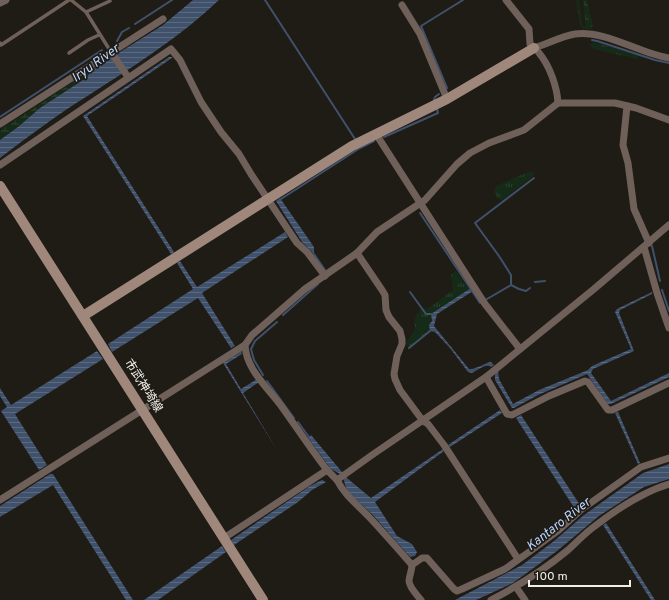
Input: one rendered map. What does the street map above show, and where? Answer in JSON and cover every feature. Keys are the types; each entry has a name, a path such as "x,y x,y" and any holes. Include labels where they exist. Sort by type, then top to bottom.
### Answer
{"street":[{"path":"0,3 6,0"},
{"path":"506,0 529,29 530,44 539,52 550,72 558,97 558,103"},
{"path":"402,5 420,34 447,99"},
{"path":"0,124 163,19"},
{"path":"83,316 352,146 447,99 534,48 574,34 595,34 657,56 669,58"},
{"path":"0,165 171,49 180,60 201,102 239,154 297,243 308,252 325,276"},
{"path":"110,52 128,77"},
{"path":"0,500 245,345 252,335 305,289 357,253 377,232 420,204 456,164 470,153 489,143 524,130 558,103 615,103 669,120"},
{"path":"627,106 623,145 628,163 634,209 646,245 657,293 669,328"},
{"path":"376,134 485,304 520,349"},
{"name":"市武神埼線","path":"0,186 263,600"},
{"path":"341,477 486,377 594,289 669,225"},
{"path":"357,253 385,295 386,310 389,317 400,331 402,344 397,356 394,374 400,390 423,421 428,424 444,445 518,559"},
{"path":"245,345 245,352 253,371 279,403 327,470 341,477"},
{"path":"486,377 507,414 512,415 549,396 585,381 588,382 608,410 612,410 669,383"},
{"path":"412,565 422,558 427,558 457,591 505,569 559,530 582,509 641,468 669,458"},
{"path":"224,538 327,470"},
{"path":"341,477 342,489 348,497 369,516 412,565 412,572 409,580 410,585 421,600"},
{"path":"491,600 516,587 567,551 594,526 639,497 669,484"},
{"path":"516,587 525,600"}],"lane":[{"path":"0,43 1,45 70,0 86,12 110,52"},
{"path":"86,12 110,1"},
{"path":"69,53 88,40 99,35"}],"green space":[{"path":"576,0 579,0 582,25 586,27 583,0 587,0 593,25 591,29 583,29 580,25"},
{"path":"593,42 637,55 639,58 637,59 594,49 590,45"},
{"path":"93,69 86,78 40,108 0,140 0,130"},
{"path":"531,171 534,173 533,176 502,200 498,199 494,192 496,186"},
{"path":"456,271 469,290 431,314 430,331 409,348 406,343 415,329 414,319 420,309 428,308 453,290 451,275"}],"water":[{"path":"193,0 219,0 189,26 156,50 55,117 0,158 0,140 40,108 86,78 93,69 163,25"},
{"path":"169,57 172,58 87,116 174,252 171,254 83,116"},
{"path":"280,198 314,247 314,254 302,242 276,201"},
{"path":"285,232 288,237 202,293 235,346 231,348 198,298 112,352 108,344 193,289 177,263 180,261 197,287"},
{"path":"471,288 473,291 437,314 434,326 469,369 491,362 494,365 491,367 484,366 472,373 468,372 450,348 435,332 430,331 429,325 432,321 431,314"},
{"path":"652,292 652,294 620,310 619,313 634,351 593,369 591,373 611,401 669,373 669,377 611,404 608,404 587,374 512,408 495,380 495,374 498,371 499,379 513,404 539,390 588,370 592,366 631,349 615,312 617,309"},
{"path":"97,351 103,359 15,414 47,465 39,470 1,411 7,407 0,396 0,388 11,405"},
{"path":"241,352 242,354 226,364 241,389 257,379 259,382 243,393 277,450 223,363"},
{"path":"500,410 502,413 450,447 448,445"},
{"path":"618,412 640,463 638,464 615,413"},
{"path":"521,415 580,505 575,509 516,418"},
{"path":"311,435 347,478 371,498 443,449 444,451 375,502 397,536 412,544 417,552 415,556 410,557 372,514 349,493 340,474 331,469 308,438"},
{"path":"669,464 669,479 644,487 599,516 557,551 513,583 476,600 455,600 522,565 554,541 584,515 643,473"},
{"path":"50,474 53,474 133,600 126,600 53,485 0,517 0,506"},
{"path":"322,480 326,482 312,490 298,502 234,545 231,540 310,486"},
{"path":"606,523 655,600 651,600 603,525"},
{"path":"222,546 226,552 158,600 144,600"}],"waterway":[{"path":"135,24 172,0"},
{"path":"265,0 355,139"},
{"path":"447,88 421,26 463,0"},
{"name":"Iryu River","path":"117,41 122,32 129,28"},
{"path":"592,40 669,63"},
{"name":"Iryu River","path":"0,117 102,50"},
{"path":"434,100 439,94"},
{"path":"384,137 438,113 437,109"},
{"path":"281,199 360,148 374,141"},
{"path":"511,285 511,275 475,223 534,178"},
{"path":"420,213 480,303"},
{"path":"652,246 660,281"},
{"path":"314,254 325,270"},
{"path":"535,282 545,281"},
{"path":"283,315 318,284"},
{"path":"487,299 511,285 526,291 530,288"},
{"path":"662,290 669,311"},
{"path":"410,292 426,314 431,314"},
{"path":"263,375 254,360 251,349 255,341 277,322"},
{"path":"409,348 430,331"},
{"path":"267,381 294,418"},
{"path":"298,422 309,437"}],"water label":[{"name":"Kantaro River","path":"559,525"}]}
